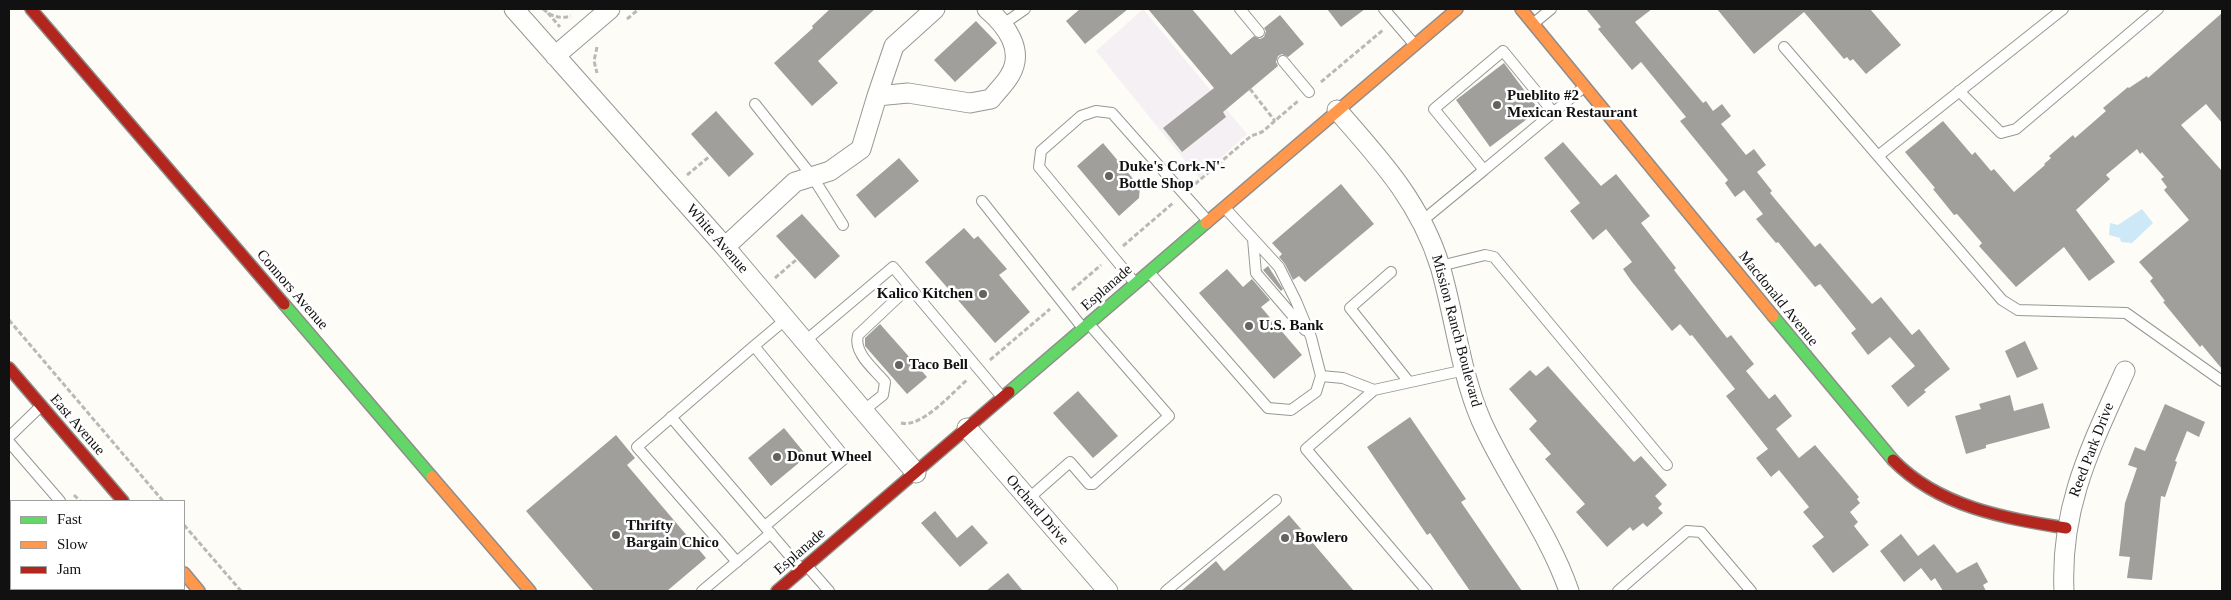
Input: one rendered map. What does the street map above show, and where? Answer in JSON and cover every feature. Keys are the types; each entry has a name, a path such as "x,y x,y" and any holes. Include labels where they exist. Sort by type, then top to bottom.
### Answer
{"street":[{"name":"Connors Avenue","path":"31,9 530,591"},
{"name":"White Avenue","path":"514,9 725,247 916,473"},
{"path":"555,56 610,9"},
{"path":"725,247 795,182 830,171 861,149 894,46 935,9"},
{"path":"877,96 908,93 970,102 991,99 1011,74 1017,52 997,17 987,9"},
{"name":"Esplanade","path":"777,591 1457,9"},
{"name":"Macdonald Avenue","path":"1521,9 1858,420 1899,467 1934,493 1967,508 1995,516 2066,528"},
{"name":"Mission Ranch Boulevard","path":"1337,110 1395,179 1422,221 1440,266 1473,398 1489,437 1549,544 1569,591"},
{"name":"East Avenue","path":"9,368 13,383 41,406 122,500"},
{"name":"Reed Park Drive","path":"2064,591 2066,528 2074,494 2087,455 2125,371"},
{"name":"Orchard Drive","path":"967,428 1108,591"},
{"path":"185,574 199,591"}],"lane":[{"path":"1002,25 1025,9"},
{"path":"1240,9 1259,32"},
{"path":"1384,9 1414,44"},
{"path":"1533,24 1551,9"},
{"path":"1878,156 2064,9"},
{"path":"1960,91 2001,134 2016,129 2158,9"},
{"path":"1784,46 2002,300 2018,310 2126,313 2222,381"},
{"path":"1484,170 1434,108 1503,51 1554,112"},
{"path":"1283,61 1308,92"},
{"path":"1422,221 1584,86"},
{"path":"755,104 812,176 843,225"},
{"path":"1135,283 1039,167 1041,151 1082,116 1096,111 1112,113 1208,221"},
{"path":"982,201 1060,300 1169,416 1093,484 1089,484 1070,462 1028,499"},
{"path":"1148,272 1268,408 1291,410 1316,392 1321,376 1310,337 1296,301 1279,267 1224,207"},
{"path":"1253,239 1256,273 1310,337"},
{"path":"1440,266 1485,255 1494,257 1668,465"},
{"path":"804,342 893,267 1002,398"},
{"path":"1392,272 1350,308 1409,382"},
{"path":"863,411 878,399 886,389 885,382 859,352 856,343 858,335 909,287"},
{"path":"737,562 637,446 785,320"},
{"path":"702,591 737,562 768,530 844,459 844,456 754,346"},
{"path":"1427,591 1306,449 1374,390 1465,370"},
{"path":"1321,376 1343,378 1374,390"},
{"path":"9,438 41,406"},
{"path":"671,416 768,530 828,591"},
{"path":"9,442 59,500"},
{"path":"1166,591 1276,500"},
{"path":"1618,591 1686,531 1701,532 1751,591"}],"path":[{"path":"543,9 554,16 564,18 573,16"},
{"path":"626,20 639,9"},
{"path":"878,399 901,424 913,423 926,415 1251,136 1262,132 1394,21"},
{"path":"598,74 594,61 599,44"},
{"path":"1250,89 1275,121"},
{"path":"686,176 710,156"},
{"path":"680,168 693,183"},
{"path":"774,278 797,259"},
{"path":"768,271 781,285"},
{"path":"9,320 163,500"},
{"path":"185,526 241,591"}],"shaded area":[{"path":"1143,9 1247,134 1199,178 1096,51"}],"water":[{"path":"2142,209 2153,223 2132,243 2121,242 2120,238 2109,235 2110,223 2118,225"}],"building":[{"path":"830,9 875,9 818,61 838,83 812,106 774,63 813,28 812,26"},
{"path":"1080,9 1128,9 1085,44 1066,21"},
{"path":"1148,9 1192,9 1231,55 1254,36 1260,39 1264,37 1266,31 1264,28 1280,15 1304,44 1288,57 1282,54 1278,56 1276,62 1278,66 1223,112 1226,117 1182,152 1163,128 1214,88"},
{"path":"1327,9 1365,9 1341,27"},
{"path":"1586,9 1652,9 1635,22 1703,103 1706,101 1713,111 1722,104 1731,116 1721,124 1746,155 1754,149 1766,165 1757,172 1772,191 1770,193 1815,247 1820,243 1872,304 1881,297 1912,335 1919,329 1950,369 1924,390 1926,392 1908,407 1891,386 1915,366 1890,337 1868,355 1851,333 1856,329 1820,284 1815,287 1778,242 1776,243 1756,219 1763,214 1744,190 1735,197 1725,183 1728,180 1680,121 1686,117 1641,62 1632,70 1598,29 1601,27"},
{"path":"1717,9 1870,9 1901,45 1866,74 1853,59 1850,61 1847,57 1844,59 1804,12 1754,54"},
{"path":"2222,13 2222,123 2206,104 2181,125 2222,171 2222,369 2202,345 2200,347 2163,302 2165,301 2150,281 2153,278 2139,262 2189,220 2164,190 2167,187 2161,179 2164,177 2142,152 2140,154 2137,149 2106,175 2110,179 2076,210 2115,262 2089,281 2064,247 2016,287 1979,246 1982,243 1957,214 1954,215 1933,189 1935,188 1905,152 1943,121 1972,155 1975,152 1991,171 1994,169 2014,192 2045,165 2051,158 2049,156 2073,135 2075,138 2106,111 2103,108 2128,87 2147,76 2148,78"},
{"path":"976,21 997,43 955,82 934,60"},
{"name":"Pueblito #2 Mexican Restaurant","path":"1504,63 1539,110 1490,147 1456,100"},
{"path":"716,111 754,154 729,177 691,134"},
{"path":"1563,142 1601,186 1616,174 1650,216 1641,223 1676,268 1674,270 1727,338 1731,335 1754,364 1746,371 1769,399 1775,394 1792,416 1776,429 1799,458 1815,445 1859,497 1857,499 1860,503 1850,512 1858,522 1854,526 1869,545 1833,573 1812,546 1824,537 1803,512 1809,507 1779,470 1771,477 1756,458 1768,449 1726,396 1735,389 1692,335 1690,336 1680,324 1672,331 1632,282 1623,269 1632,262 1606,229 1593,240 1570,211 1580,203 1544,158"},
{"name":"Duke's Cork-N'- Bottle Shop","path":"1103,143 1140,187 1139,198 1119,216 1077,166"},
{"path":"899,158 919,181 875,218 856,195"},
{"path":"1341,184 1374,224 1305,282 1299,276 1293,280 1279,257 1282,254 1272,243"},
{"path":"802,214 840,256 815,279 776,236"},
{"name":"Kalico Kitchen","path":"964,228 974,239 978,236 1007,269 999,275 1030,312 995,343 925,262"},
{"path":"1268,266 1283,289 1281,291 1263,270"},
{"path":"1227,269 1243,287 1252,279 1270,300 1261,307 1302,355 1274,379 1199,293"},
{"name":"Taco Bell","path":"880,324 927,377 907,394 865,346 865,338"},
{"path":"2025,341 2038,369 2017,378 2005,351"},
{"path":"1548,366 1634,462 1641,456 1667,485 1655,496 1662,504 1658,508 1663,513 1647,527 1643,523 1633,531 1630,527 1607,547 1576,512 1585,504 1545,459 1551,454 1529,429 1537,421 1509,389 1530,370 1536,376"},
{"path":"1078,391 1118,436 1093,458 1053,413"},
{"path":"2010,395 2014,411 2043,403 2050,428 1986,445 1986,448 1966,454 1955,416 1981,409 1979,404"},
{"path":"2165,404 2205,422 2199,437 2187,431 2175,461 2177,462 2165,497 2161,496 2152,580 2127,578 2130,557 2119,556 2125,503 2137,468 2128,465 2135,447 2145,451"},
{"path":"1410,417 1466,499 1461,502 1522,591 1470,591 1430,533 1427,535 1367,447"},
{"name":"Donut Wheel","path":"784,428 807,456 771,486 748,458"},
{"name":"Thrifty Bargain Chico","path":"616,435 635,458 627,465 706,558 667,591 594,591 526,511"},
{"path":"935,511 957,538 972,525 988,543 960,567 921,523"},
{"name":"Bowlero","path":"1289,515 1354,591 1181,591 1216,561 1224,571"},
{"path":"1901,534 1918,556 1934,544 1957,573 1977,562 1988,582 1983,585 1986,591 1943,591 1935,578 1931,581 1921,568 1904,582 1880,551"},
{"path":"1008,573 1023,591 986,591"}],"traffic: fast":[{"path":"1009,392 1206,223"},
{"path":"284,304 432,477"},
{"path":"1773,316 1893,460"}],"traffic: slow":[{"path":"1206,223 1457,9"},
{"path":"1521,9 1773,316"},
{"path":"432,477 530,591"},
{"path":"185,574 199,591"}],"traffic: jam":[{"path":"31,9 284,304"},
{"path":"9,368 122,500"},
{"path":"777,591 1009,392"},
{"path":"1893,460 1911,476 1952,500 2019,520 2066,528"}],"place":[{"name":"Pueblito #2 Mexican Restaurant","path":"1497,105"},
{"name":"Duke's Cork-N'- Bottle Shop","path":"1109,176"},
{"name":"Kalico Kitchen","path":"983,294"},
{"name":"U.S. Bank","path":"1249,326"},
{"name":"Taco Bell","path":"899,365"},
{"name":"Donut Wheel","path":"777,457"},
{"name":"Thrifty Bargain Chico","path":"616,535"},
{"name":"Bowlero","path":"1285,538"}]}
